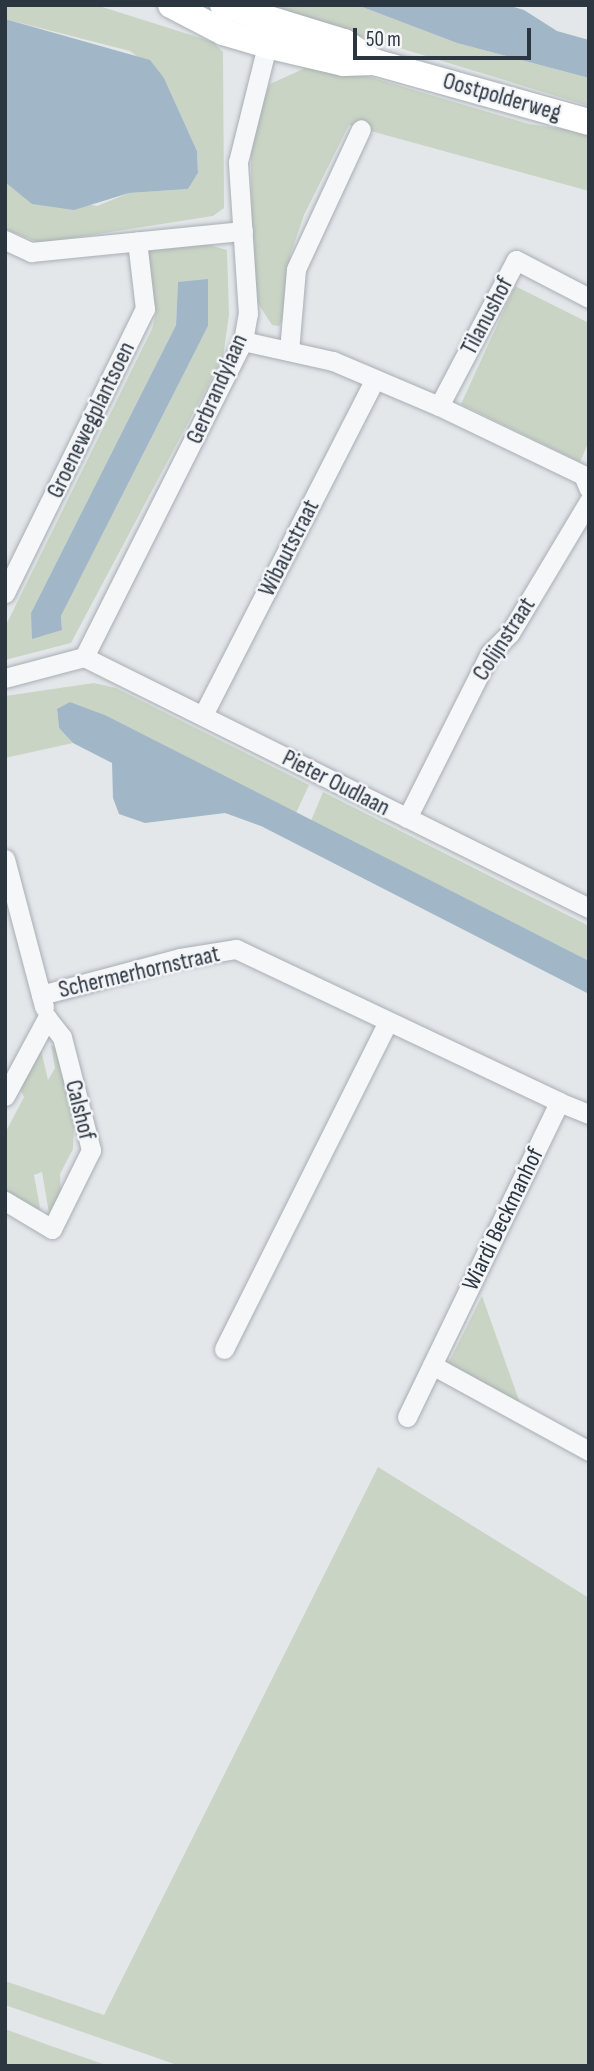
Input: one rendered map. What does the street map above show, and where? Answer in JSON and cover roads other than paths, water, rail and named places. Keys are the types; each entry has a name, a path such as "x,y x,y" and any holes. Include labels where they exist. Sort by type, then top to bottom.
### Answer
{"street":[{"name":"Oostpolderweg","path":"171,5 223,32 270,32"},
{"name":"Oostpolderweg","path":"223,5 270,32 343,63 374,62 589,122"},
{"name":"Gerbrandylaan","path":"84,657 243,341 248,314 238,162 270,32"},
{"path":"289,351 296,269 361,129"},
{"path":"5,240 31,252 243,231"},
{"name":"Groenewegplantsoen","path":"5,593 145,309 137,241"},
{"name":"Tilanushof","path":"439,406 516,260 589,298"},
{"path":"243,341 333,361 374,381 439,406 583,475 589,489"},
{"name":"Wibautstraat","path":"203,715 374,381"},
{"name":"Colijnstraat","path":"407,818 489,653 510,633 589,501"},
{"path":"5,678 84,657"},
{"name":"Pieter Oudlaan","path":"84,657 589,908"},
{"name":"Calshof","path":"5,859 47,1018 62,1037 91,1150 52,1229 5,1201"},
{"name":"Schermerhornstraat","path":"41,995 180,958 236,949 559,1102"},
{"path":"5,1096 47,1018"},
{"path":"224,1349 388,1022"},
{"path":"559,1102 589,1114"},
{"name":"Wiardi Beckmanhof","path":"407,1417 559,1102"},
{"path":"432,1365 589,1451"}],"water":[{"path":"357,5 507,5 524,10 557,31 589,40 589,78 457,43"},
{"path":"5,19 150,60 164,78 197,151 198,173 188,189 129,193 74,210 32,204 5,182"},
{"path":"208,279 208,326 61,616 62,630 32,639 31,613 176,325 178,282"},
{"path":"70,702 105,715 589,961 589,994 261,826 225,813 145,823 119,814 113,798 112,763 73,743 59,728 57,709"}]}
